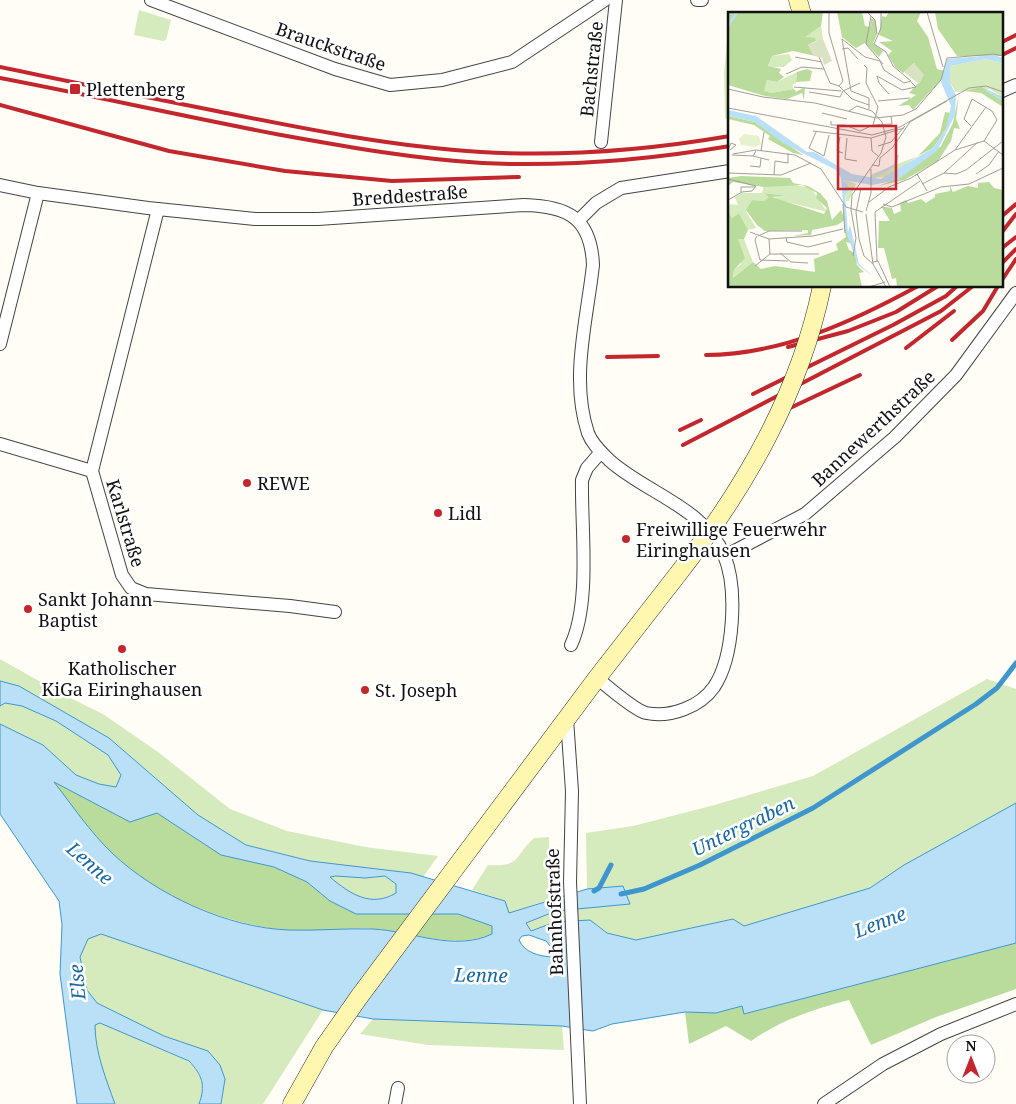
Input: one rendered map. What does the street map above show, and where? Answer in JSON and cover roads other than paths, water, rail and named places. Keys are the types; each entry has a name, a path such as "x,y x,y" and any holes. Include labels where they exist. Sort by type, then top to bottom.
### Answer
{"main road":[{"path":"293,1102 324,1048 359,997 528,773 597,678 711,532 746,477 788,398 815,323 822,288"}],"street":[{"name":"Brauckstraße","path":"151,0 335,69 390,85 442,80 477,73 512,62 604,0"},
{"name":"Bachstraße","path":"601,142 616,0"},
{"path":"697,0 702,0"},
{"path":"1004,90 1016,85"},
{"path":"597,678 612,691 645,713 674,713 690,707 714,687 729,648 733,621 731,583 725,556 714,535 693,517 619,470 601,452 589,436 580,401 579,379 594,265 593,249 588,234 579,220 596,203 622,188 728,171"},
{"name":"Breddestraße","path":"0,185 38,193 158,209 255,219 318,219 524,205 553,207 579,220"},
{"path":"0,344 38,193"},
{"name":"Karlstraße","path":"158,209 92,471 122,575 131,588 146,594 290,606 335,612"},
{"name":"Bannewerthstraße","path":"725,556 805,514 895,437 956,375 1016,293"},
{"path":"0,444 92,471"},
{"path":"571,645 577,632 582,590 582,480 587,468 601,452"},
{"name":"Bahnhofstraße","path":"567,719 572,791 569,831 570,882 576,1051 580,1104"},
{"path":"824,1104 883,1064 941,1034 1016,1004"},
{"path":"395,1104 398,1088"}],"water":[{"path":"0,681 19,686 109,738 198,815 246,845 310,861 411,873 505,901 509,913 587,889 623,886 630,904 556,911 526,923 531,931 555,922 590,920 607,933 636,940 733,919 744,926 870,888 904,865 1016,803 1016,943 744,1014 742,1006 716,1013 685,1012 612,1024 593,1031 562,1026 373,1019 323,1010 101,934 88,939 80,957 87,990 97,1003 164,1036 208,1051 220,1065 225,1079 221,1104 199,1104 202,1081 189,1061 100,1023 95,1025 95,1035 102,1065 115,1104 77,1104 60,974 62,925 59,901 0,814 0,724 43,745 76,775 99,784 116,787 121,775 108,755 56,721 22,706 5,703 0,706","holes":["54,782 130,822 157,813 221,855 274,867 307,882 330,901 356,914 458,914 492,926 492,934 478,939 448,941 373,929 289,930 266,928 218,916 171,895 130,868 96,836","385,876 396,884 396,893 387,897 369,899 345,889 330,877 365,878","529,935 546,941 551,947 548,953 552,957 537,955 529,951 519,940 522,936"]}],"waterway":[{"name":"Untergraben","path":"621,894 644,889 700,865 813,808 976,704 997,688 1016,663"},
{"path":"594,891 599,888 611,865"}],"railway":[{"path":"1004,41 1016,35"},
{"path":"1004,54 1016,48"},
{"path":"0,67 321,131 449,150 543,154 575,153 637,149 728,136"},
{"path":"0,78 281,135 431,159 513,164 575,163 637,159 728,146"},
{"path":"0,105 169,151 285,171 392,181 519,177"},
{"path":"1004,214 1016,204"},
{"path":"1004,229 1016,214"},
{"path":"1004,246 1016,237"},
{"path":"1004,261 1016,249"},
{"path":"1004,277 1016,259"},
{"path":"706,355 762,349 816,334 868,312 914,288"},
{"path":"788,347 848,331 896,312 935,288"},
{"path":"753,394 893,325 946,296 955,288"},
{"path":"683,445 941,311 970,288"},
{"path":"952,340 983,311 997,288"},
{"path":"906,348 954,311"},
{"path":"607,357 658,356"},
{"path":"771,417 860,375"},
{"path":"680,430 701,420"}],"place":[{"name":"Plettenberg","path":"75,89"},
{"name":"REWE","path":"247,483"},
{"name":"Lidl","path":"438,513"},
{"name":"Freiwillige Feuerwehr Eiringhausen","path":"626,539"},
{"name":"Sankt Johann Baptist","path":"28,609"},
{"name":"Katholischer KiGa Eiringhausen","path":"122,649"},
{"name":"St. Joseph","path":"365,690"}],"water label":[{"name":"Lenne","path":"90,863"},
{"name":"Lenne","path":"880,922"},
{"name":"Lenne","path":"481,975"},
{"name":"Else","path":"77,982"}]}
